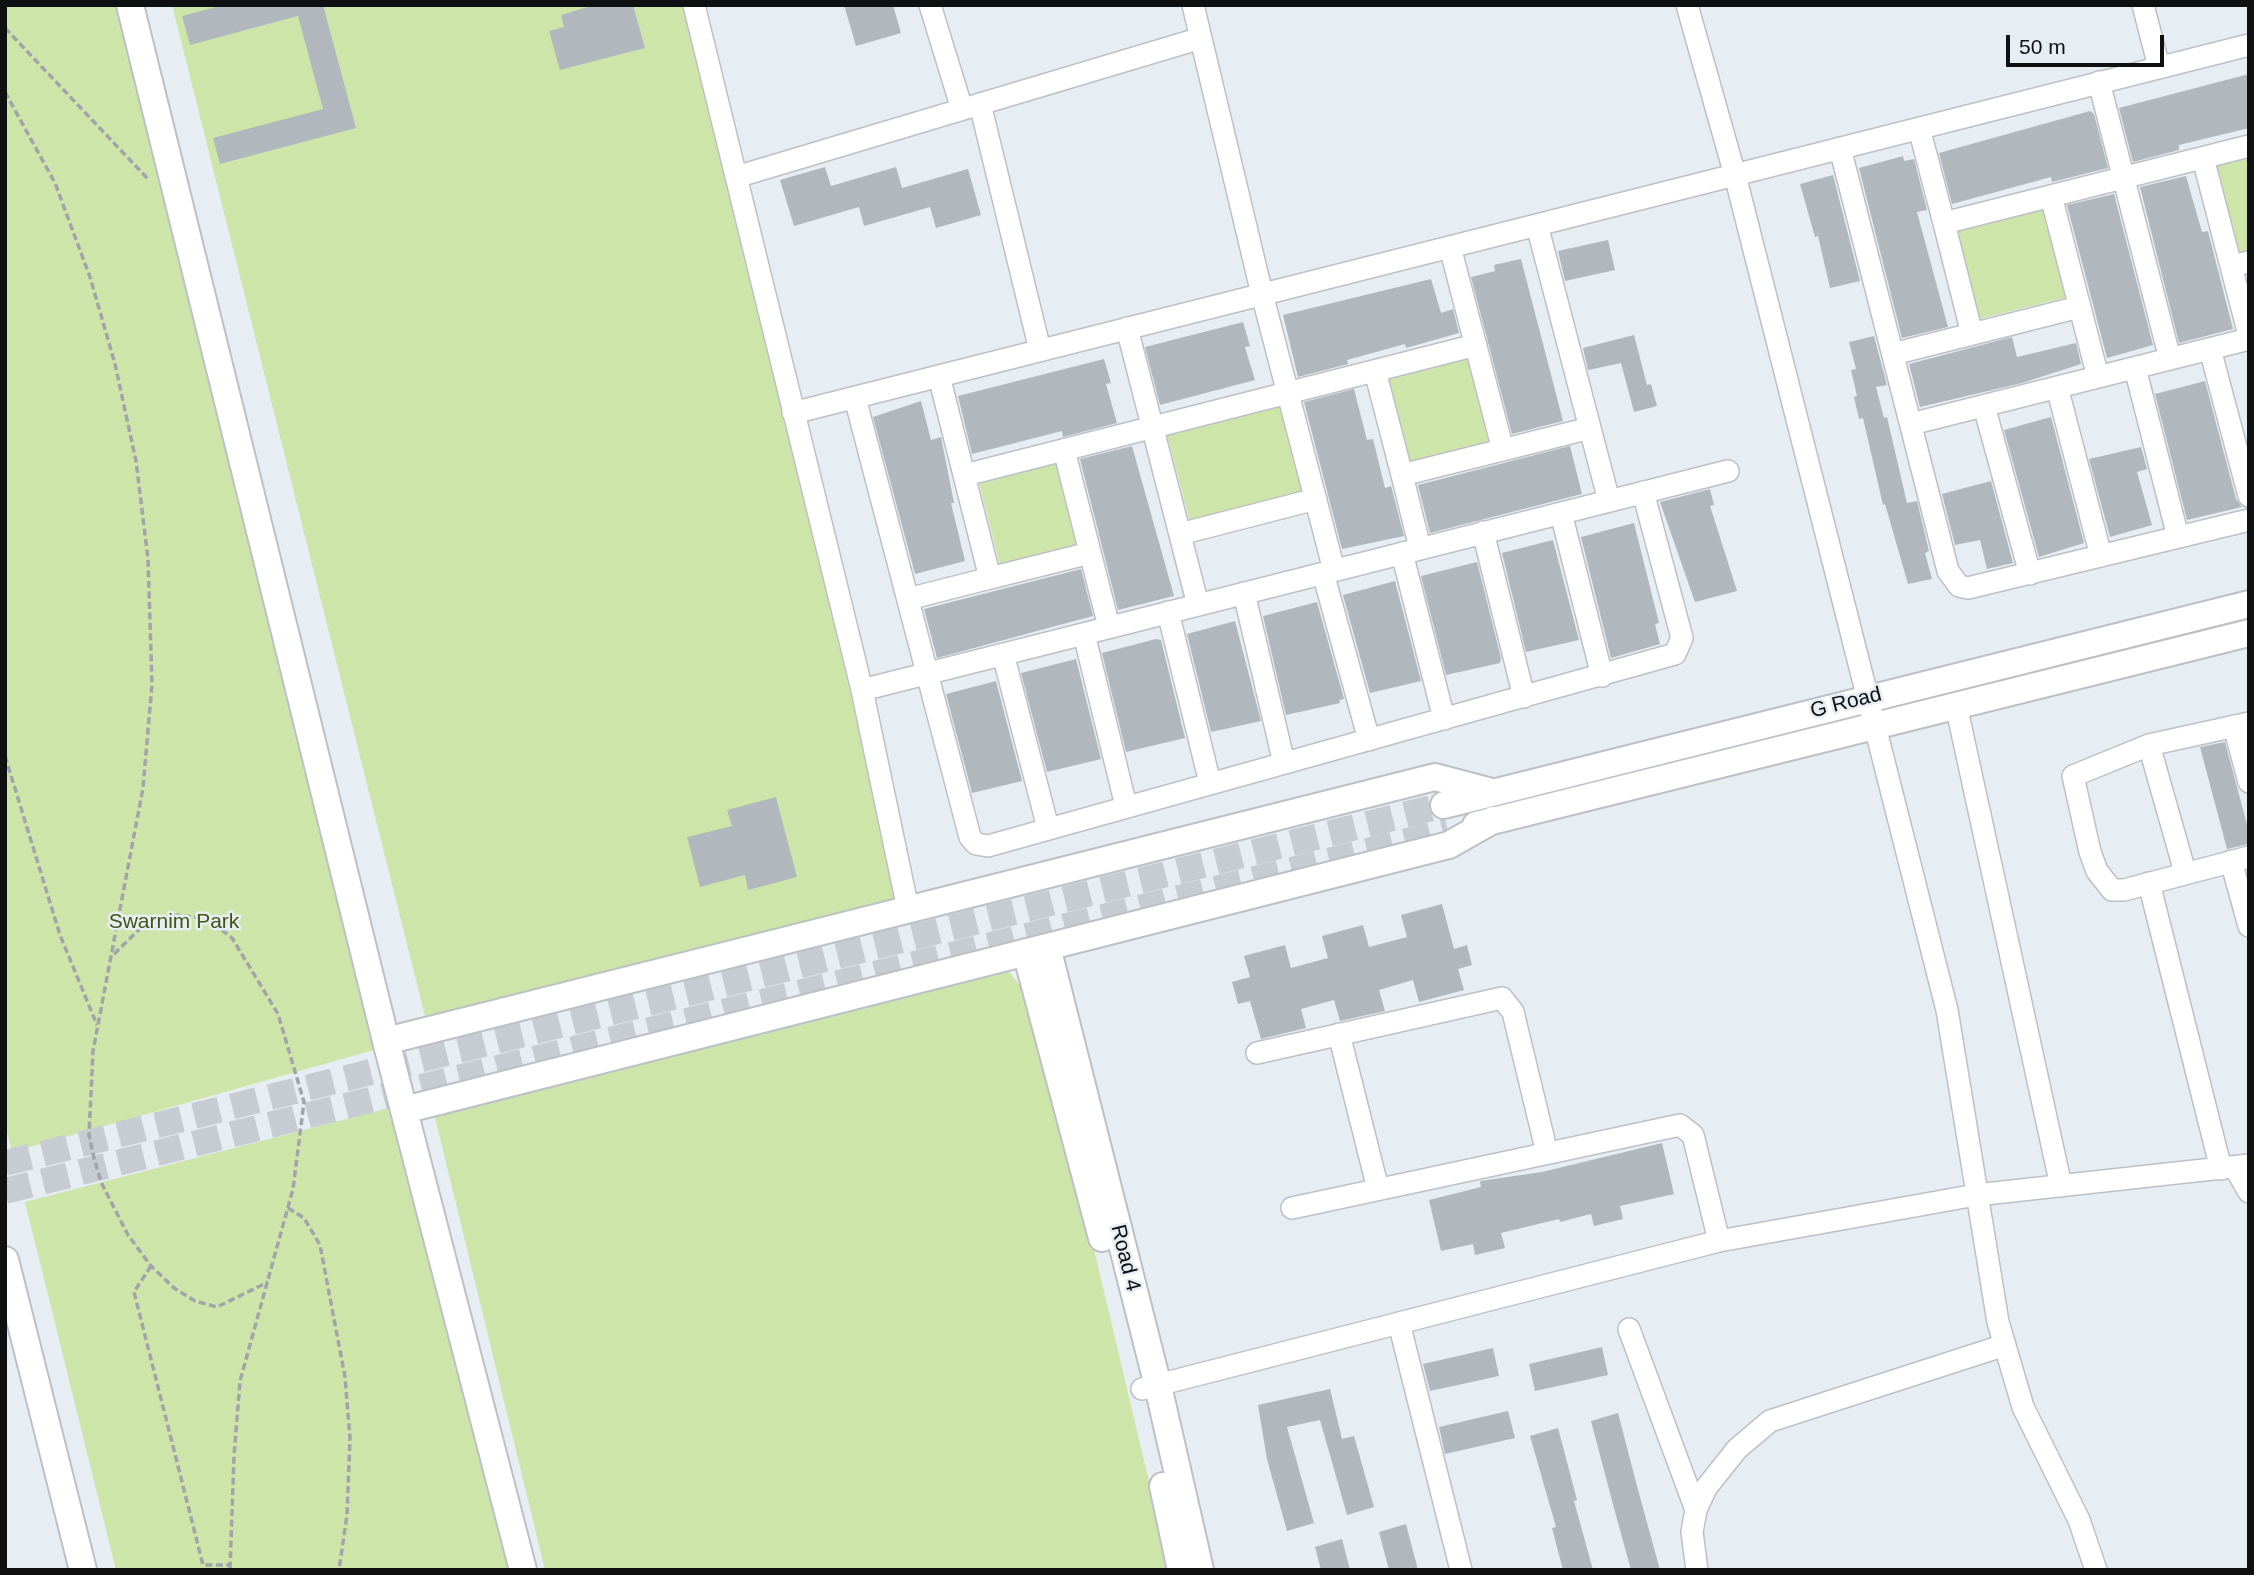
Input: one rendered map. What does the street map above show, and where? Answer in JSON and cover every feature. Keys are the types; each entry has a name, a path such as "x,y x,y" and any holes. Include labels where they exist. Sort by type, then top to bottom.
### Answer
{"street":[{"path":"130,5 386,1041 523,1570"},
{"path":"694,5 862,690 908,909"},
{"path":"930,5 971,106 1040,351"},
{"path":"1193,5 1262,294 1316,499 1328,572 1369,740"},
{"path":"1687,5 1735,175 1867,698 1907,840 1947,1010 1976,1195 2005,1345 2023,1407 2079,1520 2096,1570"},
{"path":"2143,5 2159,67"},
{"path":"736,177 1201,38"},
{"path":"793,413 2249,44"},
{"path":"2099,82 2170,359"},
{"path":"1919,128 1972,334"},
{"path":"1944,223 2249,146"},
{"path":"1840,148 1948,571 1955,581 1968,588 2249,520"},
{"path":"1911,424 2249,337 2240,264 2203,158"},
{"path":"2051,196 2098,377"},
{"path":"1537,225 1609,501"},
{"path":"1450,247 1503,450"},
{"path":"1893,354 2079,307"},
{"path":"1127,328 1198,605"},
{"path":"965,475 1476,345"},
{"path":"2210,349 2249,496"},
{"path":"2134,368 2178,537"},
{"path":"1375,371 1402,475 1411,551 1444,719"},
{"path":"939,376 990,578"},
{"path":"2057,387 2101,556"},
{"path":"855,398 970,837 976,844 988,846 1675,654 1682,638 1643,492"},
{"path":"1984,406 2029,574"},
{"path":"1402,475 1590,428"},
{"path":"1064,450 1109,627"},
{"path":"862,690 1728,471"},
{"path":"1180,534 1316,499"},
{"path":"1561,513 1602,676"},
{"path":"1483,533 1524,698"},
{"path":"908,599 1090,553"},
{"path":"1244,593 1284,763"},
{"name":"G Road","path":"1444,805 2249,604"},
{"path":"1168,612 1210,783"},
{"name":"G Road","path":"1448,831 2249,633"},
{"path":"1084,634 1126,806"},
{"path":"1003,654 1048,828"},
{"path":"1956,705 2060,1186"},
{"path":"2249,782 2241,724 2149,746 2073,776 2090,852 2104,882 2112,890 2124,890 2240,859 2249,926"},
{"path":"2149,746 2185,872"},
{"path":"386,1041 1435,777 1492,792"},
{"path":"404,1110 1449,845 1493,820"},
{"path":"2150,883 2235,1167 2249,1192"},
{"name":"Road 4","path":"1037,949 1150,1388 1200,1570"},
{"path":"1257,1053 1502,998 1513,1012 1547,1153"},
{"path":"1339,1034 1378,1189"},
{"path":"1292,1208 1672,1126 1687,1129 1693,1135 1719,1241"},
{"path":"1150,1388 1719,1241 1976,1195 2235,1167"},
{"path":"5,1260 83,1570"},
{"path":"1399,1323 1461,1570"},
{"path":"1629,1329 1696,1510"},
{"path":"1697,1570 1692,1532 1696,1510 1706,1488 1737,1449 1770,1421 2005,1345"},
{"name":"Road 4","path":"1150,1388 1181,1570"}],"path":[{"path":"5,28 155,187"},
{"path":"5,92 55,183 90,276 115,364 136,461 148,559 152,684 143,789 93,1051 89,1135 94,1158 101,1182 128,1235 151,1266 174,1289 195,1301 217,1307 268,1282"},
{"path":"5,756 60,935 98,1027"},
{"path":"113,955 149,920 179,915 208,919 232,938 278,1014 304,1102 303,1130 288,1208 240,1381 230,1567 204,1565 134,1292 151,1266"},
{"path":"288,1208 304,1218 320,1245 345,1377 350,1437 347,1515 339,1570"}],"green space":[{"name":"Swarnim Park","path":"5,5 115,5 381,1048 12,1152 5,1124"},
{"path":"172,5 685,5 905,919 429,1032"},
{"path":"2249,154 2249,251 2234,254 2211,163"},
{"path":"2047,205 2071,296 1975,320 1951,229"},
{"path":"1472,357 1492,445 1405,465 1385,377"},
{"path":"1279,403 1302,493 1190,522 1166,431"},
{"path":"1056,456 1078,545 1000,565 977,475"},
{"path":"994,954 1036,1005 1170,1570 545,1570 432,1105"},
{"path":"397,1106 513,1570 116,1570 25,1202"}],"building":[{"path":"223,5 323,5 356,128 220,164 213,138 323,109 298,16 190,45 182,16"},
{"path":"594,5 633,5 645,48 560,70 549,31 564,27 561,15"},
{"path":"844,5 893,5 901,33 856,46"},
{"path":"2249,74 2249,128 2179,145 2179,150 2133,162 2119,108"},
{"path":"2090,111 2094,114 2108,168 2052,182 2051,177 1952,204 1939,153"},
{"path":"1903,156 1904,161 1914,159 1927,210 1917,212 1948,327 1902,338 1859,168"},
{"path":"825,167 831,186 896,167 902,188 968,169 981,215 936,228 930,207 864,226 859,207 794,226 780,180"},
{"path":"1833,175 1860,281 1830,288 1818,236 1815,237 1800,184"},
{"path":"2186,176 2202,232 2208,231 2233,329 2179,343 2140,187"},
{"path":"2114,194 2153,345 2107,358 2067,205"},
{"path":"1608,240 1615,270 1565,281 1558,251"},
{"path":"1521,259 1563,421 1512,434 1471,277 1495,271 1494,265"},
{"path":"1431,279 1441,313 1453,309 1459,333 1406,348 1405,344 1347,360 1348,364 1298,377 1283,315"},
{"path":"1243,322 1250,346 1245,347 1255,380 1160,405 1145,347"},
{"path":"1634,335 1647,385 1651,384 1657,406 1634,412 1621,363 1588,370 1583,348"},
{"path":"1874,336 1887,385 1876,387 1884,418 1887,417 1907,503 1917,501 1929,551 1925,553 1932,579 1908,584 1885,504 1883,505 1863,418 1859,419 1854,397 1857,396 1851,370 1856,369 1849,342"},
{"path":"2012,337 2017,357 2076,343 2081,364 2022,383 1920,407 1909,364"},
{"path":"1104,359 1111,383 1106,384 1117,423 1063,437 1062,431 972,454 958,396"},
{"path":"2205,381 2236,499 2242,507 2187,520 2155,394"},
{"path":"1354,389 1367,440 1373,439 1385,488 1391,486 1404,536 1342,549 1304,402"},
{"path":"921,401 931,440 941,437 954,503 951,503 965,561 915,574 873,417"},
{"path":"2051,417 2084,543 2039,557 2004,430"},
{"path":"1132,446 1174,596 1118,610 1080,459"},
{"path":"1570,446 1582,494 1430,533 1418,485"},
{"path":"2141,447 2147,469 2137,472 2152,525 2110,537 2089,459"},
{"path":"1991,481 2013,563 1987,569 1980,540 1955,545 1942,494"},
{"path":"1710,489 1714,505 1710,506 1737,591 1695,602 1660,502"},
{"path":"1634,523 1659,623 1655,624 1660,644 1611,658 1581,537"},
{"path":"1553,540 1579,640 1526,652 1502,553"},
{"path":"1477,562 1500,663 1446,675 1421,576"},
{"path":"1081,569 1093,616 937,658 924,609"},
{"path":"1395,581 1421,681 1370,693 1343,595"},
{"path":"1317,602 1344,699 1339,700 1340,703 1286,715 1263,616"},
{"path":"1235,621 1261,721 1211,732 1187,634"},
{"path":"1161,640 1185,738 1126,752 1102,653"},
{"path":"1076,659 1101,759 1047,772 1021,673"},
{"path":"996,681 1022,781 972,793 946,694"},
{"path":"2225,742 2249,832 2249,844 2227,849 2200,747"},
{"path":"776,797 797,877 748,890 745,875 700,887 687,837 732,826 727,810"},
{"path":"1442,904 1454,949 1467,945 1472,965 1458,969 1464,990 1419,1002 1413,980 1379,990 1385,1011 1340,1021 1334,1000 1301,1009 1306,1028 1261,1039 1250,1001 1238,1004 1232,982 1250,977 1244,956 1285,945 1291,968 1328,958 1322,936 1363,925 1369,947 1407,937 1401,915"},
{"path":"1662,1143 1674,1194 1620,1206 1623,1219 1594,1226 1591,1214 1560,1222 1559,1219 1501,1233 1505,1248 1475,1255 1473,1244 1441,1251 1429,1200 1481,1187 1480,1181 1542,1172"},
{"path":"1602,1347 1608,1375 1535,1391 1529,1364"},
{"path":"1493,1348 1499,1376 1430,1391 1423,1364"},
{"path":"1330,1389 1342,1439 1354,1436 1374,1507 1347,1515 1320,1420 1287,1427 1314,1523 1287,1531 1267,1459 1258,1405"},
{"path":"1508,1411 1515,1438 1445,1454 1439,1427"},
{"path":"1618,1413 1660,1570 1631,1570 1615,1512 1591,1421"},
{"path":"1558,1428 1593,1570 1563,1570 1552,1528 1556,1527 1530,1436"},
{"path":"1406,1524 1418,1570 1389,1570 1379,1532"},
{"path":"1342,1539 1350,1570 1321,1570 1315,1547"}],"tunnel":[{"path":"5,1163 1444,805"},
{"path":"5,1191 1448,831"}]}
